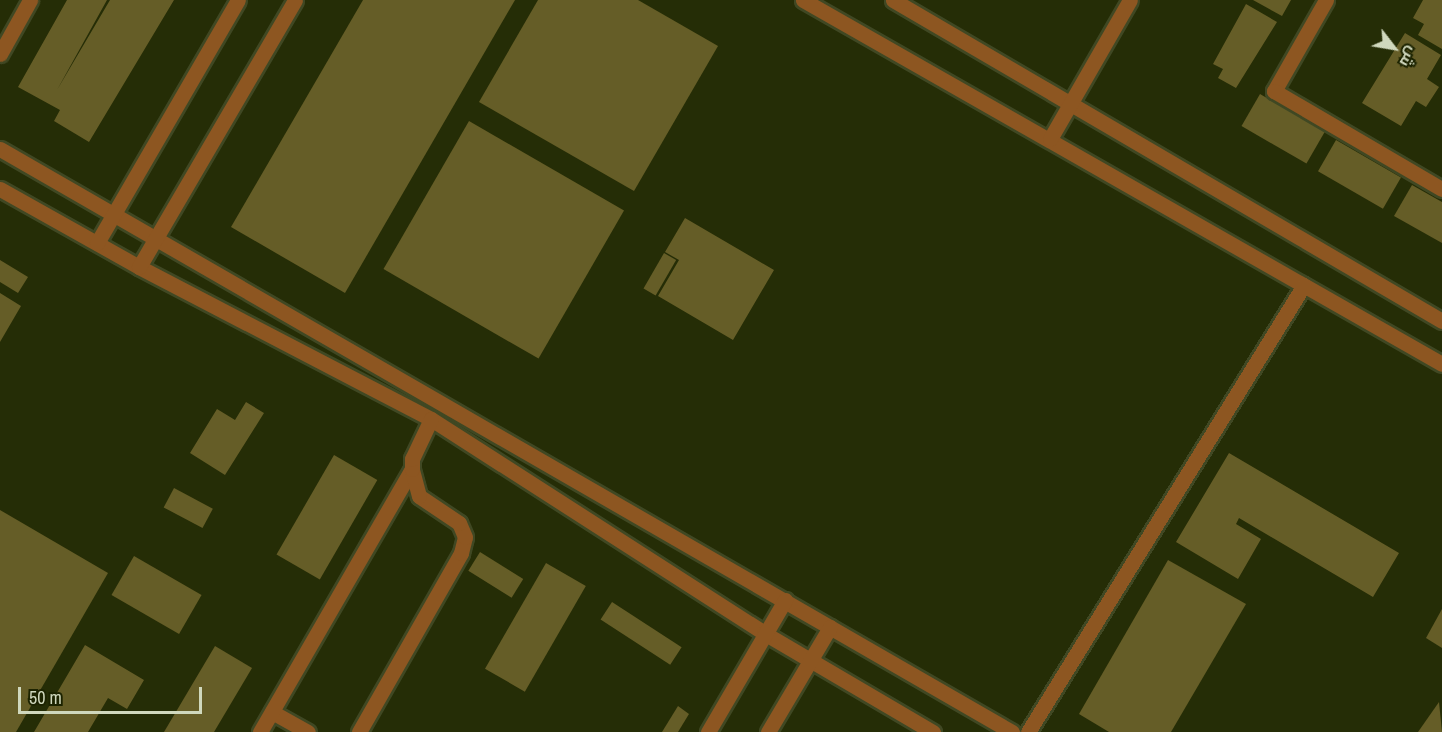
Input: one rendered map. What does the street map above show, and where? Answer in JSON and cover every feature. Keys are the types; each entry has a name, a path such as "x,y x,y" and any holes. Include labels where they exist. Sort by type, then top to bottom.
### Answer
{"street":[{"path":"0,54 30,0"},
{"path":"97,243 238,0"},
{"path":"138,267 295,0"},
{"path":"803,0 1442,364"},
{"path":"893,0 1071,107 1442,321"},
{"path":"1050,139 1071,107 1130,0"},
{"path":"1326,0 1274,91 1442,189"},
{"path":"0,149 157,236 1012,732"},
{"path":"0,189 138,267 431,419 765,633 933,732"},
{"path":"1028,732 1304,285"},
{"path":"359,732 461,553 465,537 459,523 419,496 412,469 412,459 431,419"},
{"path":"261,732 412,469"},
{"path":"708,732 785,600"},
{"path":"768,732 809,659 830,627"},
{"path":"272,712 308,732"}],"building":[{"path":"67,0 107,0 57,90 110,0 174,0 89,142 54,121 60,110 18,87"},
{"path":"363,0 515,0 345,293 231,227"},
{"path":"538,0 638,0 718,46 634,191 479,102"},
{"path":"1253,0 1291,0 1282,16"},
{"path":"1423,0 1442,0 1442,49 1418,35 1424,24 1413,18"},
{"path":"1246,4 1277,22 1236,88 1218,78 1223,69 1213,64"},
{"path":"1405,33 1441,55 1427,79 1439,87 1426,107 1416,101 1401,126 1362,103"},
{"path":"1260,94 1325,132 1306,164 1242,126"},
{"path":"469,121 624,210 539,359 384,269"},
{"path":"1336,140 1401,178 1383,209 1318,171"},
{"path":"1412,185 1442,202 1442,243 1394,216"},
{"path":"685,218 774,270 733,340 658,296 679,260 665,252"},
{"path":"664,253 676,260 656,296 644,289"},
{"path":"0,260 28,277 18,293 0,282"},
{"path":"0,293 21,306 0,342"},
{"path":"246,402 264,413 225,475 190,453 217,409 235,420"},
{"path":"1229,453 1399,553 1373,597 1239,518 1236,524 1261,539 1238,579 1176,542"},
{"path":"334,455 377,480 320,580 277,555"},
{"path":"174,488 213,509 203,528 164,507"},
{"path":"0,510 108,573 16,732 0,732"},
{"path":"480,552 523,579 512,598 468,571"},
{"path":"134,556 202,595 179,634 112,595"},
{"path":"1168,560 1246,604 1171,732 1109,732 1079,714"},
{"path":"546,563 586,586 525,692 485,669"},
{"path":"612,602 682,647 670,665 601,620"},
{"path":"1442,609 1442,648 1426,638"},
{"path":"85,645 144,680 127,709 108,698 88,732 34,732"},
{"path":"215,646 252,668 214,732 164,732"},
{"path":"1439,702 1442,732 1418,732"},
{"path":"678,706 689,714 678,732 662,732"}]}
